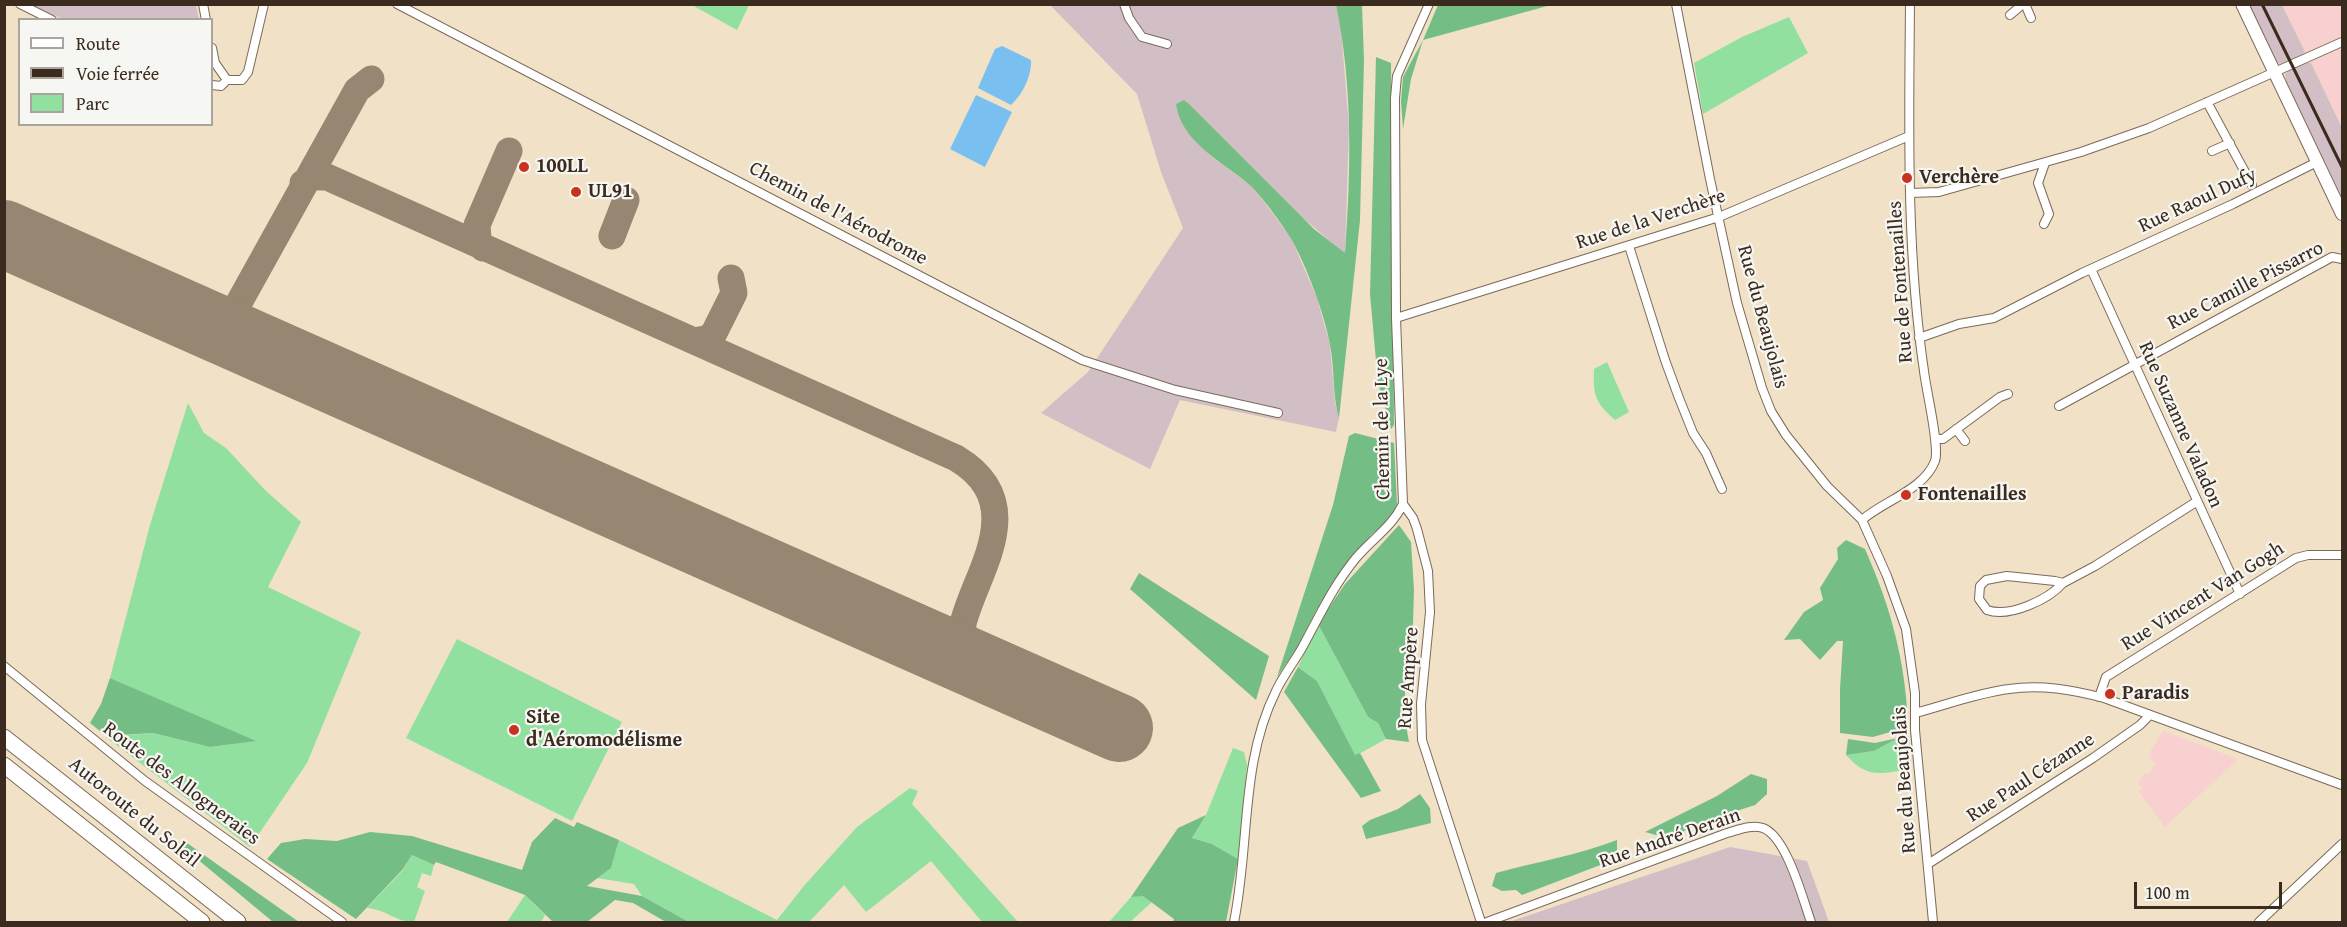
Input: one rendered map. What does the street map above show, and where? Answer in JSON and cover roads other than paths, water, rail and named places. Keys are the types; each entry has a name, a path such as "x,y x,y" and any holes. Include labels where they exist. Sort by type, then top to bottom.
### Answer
{"highway":[{"name":"Autoroute du Soleil","path":"4,737 238,922"},
{"path":"4,765 202,922"}],"main road":[{"path":"2242,4 2343,214"}],"street":[{"path":"20,4 48,18"},
{"path":"213,85 220,86 227,80 242,80 248,72 264,4"},
{"name":"Chemin de l'Aérodrome","path":"397,4 1082,360 1175,390 1278,413"},
{"path":"1124,4 1129,18 1142,37 1167,44"},
{"name":"Chemin de la Lye","path":"1234,922 1245,849 1252,764 1263,721 1276,690 1303,647 1323,606 1356,558 1390,526 1403,504 1396,318 1397,76 1430,4"},
{"name":"Rue du Beaujolais","path":"1677,4 1719,217 1754,367 1771,411 1786,435 1827,486 1862,520 1887,576 1906,629 1915,693 1933,922"},
{"name":"Rue de Fontenailles","path":"1862,520 1912,487 1929,471 1936,456 1936,439 1919,339 1913,277 1909,204 1911,193 1910,4"},
{"path":"2010,15 2024,4 2031,18"},
{"path":"1911,193 1939,192 2045,164 2149,128 2339,43"},
{"path":"213,56 214,63 227,80"},
{"path":"2206,102 2252,185"},
{"name":"Rue de la Verchère","path":"1396,318 1719,217 1909,136"},
{"path":"2212,152 2230,143"},
{"name":"Rue Raoul Dufy","path":"1919,339 1959,324 1994,318 2091,269 2233,204 2317,162"},
{"path":"2044,225 2049,214 2038,183 2045,164"},
{"path":"1629,246 1679,398 1693,433 1706,453 1722,489"},
{"name":"Rue Camille Pissarro","path":"2060,405 2332,257 2338,256 2343,259"},
{"name":"Rue Suzanne Valadon","path":"2091,269 2240,594"},
{"path":"1936,439 1943,440 2000,397 2008,394"},
{"path":"1956,429 1965,441"},
{"path":"2062,583 2007,576 1995,577 1986,580 1980,586 1979,599 1987,610 2004,611 2046,598 2062,583 2095,566 2196,502"},
{"name":"Rue Ampère","path":"1403,504 1413,518 1428,571 1430,612 1421,704 1422,740 1481,922"},
{"name":"Rue Vincent Van Gogh","path":"2099,697 2106,677 2296,558 2308,555 2343,555"},
{"name":"Route des Allogneraies","path":"4,666 145,781 342,922"},
{"path":"1915,713 2010,689 2050,687 2099,697 2343,785"},
{"name":"Rue Paul Cézanne","path":"1928,864 2093,758 2140,725 2150,715"},
{"name":"Rue André Derain","path":"1487,922 1727,834 1760,827 1776,839 1784,852 1811,922"},
{"path":"2259,922 2343,844"}],"water":[{"path":"1002,46 1031,60 1026,84 1011,105 978,88 995,49"},
{"path":"976,95 1012,112 985,167 950,149"}],"railway":[{"path":"2262,4 2342,167"}],"place":[{"name":"100LL","path":"524,167"},
{"name":"Verchère","path":"1907,178"},
{"name":"UL91","path":"576,192"},
{"name":"Fontenailles","path":"1906,495"},
{"name":"Paradis","path":"2110,694"},
{"name":"Site d'Aéromodélisme","path":"514,730"}]}
